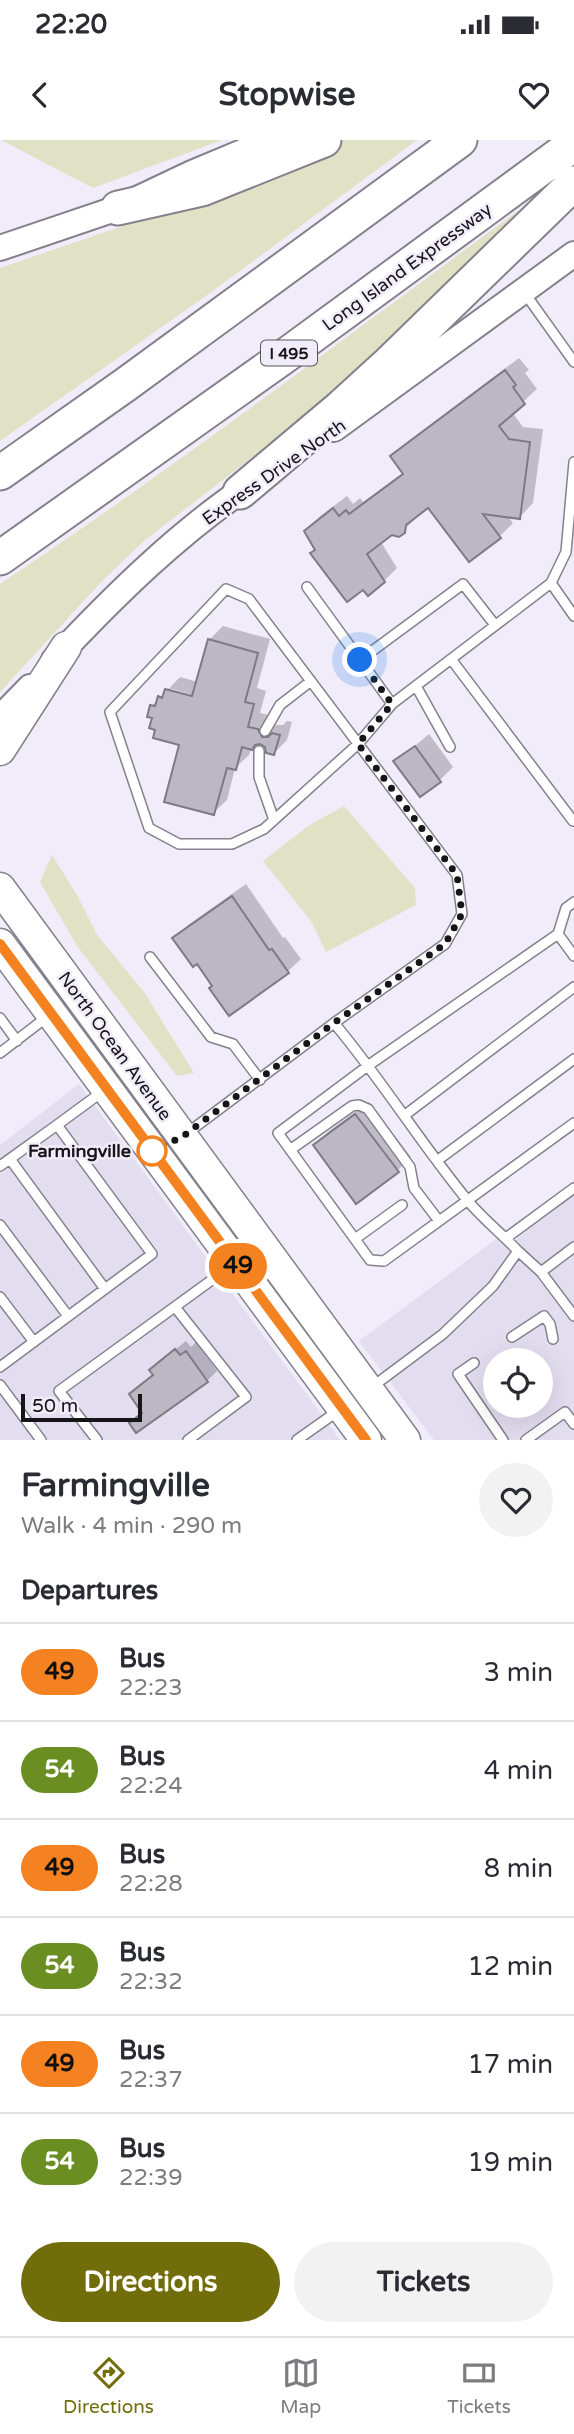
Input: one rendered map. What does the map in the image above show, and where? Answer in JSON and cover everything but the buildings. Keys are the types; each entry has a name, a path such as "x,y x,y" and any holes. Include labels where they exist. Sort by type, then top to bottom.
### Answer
{"highway":[{"path":"118,208 202,189 324,140"},
{"path":"0,473 460,140"},
{"name":"Long Island Expressway","path":"0,558 289,353 574,144"},
{"path":"240,492 341,407 574,183"},
{"path":"0,750 66,647"},
{"path":"0,867 29,910 77,993"},
{"name":"North Ocean Avenue","path":"0,888 182,1137 248,1254"},
{"name":"North Ocean Avenue","path":"0,944 106,1089 248,1254 355,1399 405,1440"},
{"name":"North Ocean Avenue","path":"355,1399 366,1440"}],"main road":[{"path":"0,248 118,208 271,140"},
{"name":"Express Drive North","path":"0,718 133,579 240,492 362,410 574,254"}],"lane":[{"path":"523,291 574,362"},
{"path":"182,1137 445,944 462,914 457,875 358,744 249,599 226,589 110,712 149,828 179,844 232,844 264,829 358,744 392,704 551,583 566,552 571,532 574,462"},
{"path":"551,583 574,616"},
{"path":"360,660 463,584 495,625"},
{"path":"307,587 392,704"},
{"path":"451,659 573,821"},
{"path":"265,731 281,705 311,681"},
{"path":"416,685 450,747"},
{"path":"259,751 259,777 274,820"},
{"path":"574,902 566,908 558,934 369,1065 278,1133 370,1259 384,1261 574,1123"},
{"path":"558,934 574,956"},
{"path":"150,957 211,1037 233,1044 260,1080"},
{"path":"405,1115 574,987"},
{"path":"0,1054 51,1014"},
{"path":"0,1018 17,1041"},
{"path":"334,1023 369,1065 467,1200 486,1222 541,1272 574,1316"},
{"path":"438,1160 574,1059"},
{"path":"0,1166 106,1089"},
{"path":"290,1150 352,1106 359,1105 368,1109 410,1167 414,1188 439,1221"},
{"path":"0,1367 152,1254 57,1125"},
{"path":"10,1158 105,1289"},
{"path":"506,1238 574,1188"},
{"path":"355,1239 402,1205"},
{"path":"0,1225 68,1316"},
{"path":"541,1272 574,1247"},
{"path":"297,1440 443,1334 493,1286 518,1251"},
{"path":"97,1440 59,1391 248,1254"},
{"path":"0,1297 34,1342"},
{"path":"175,1307 247,1397 188,1440"},
{"path":"512,1337 544,1316 562,1332"},
{"path":"550,1324 553,1339"},
{"path":"474,1363 457,1374 503,1440"},
{"path":"0,1385 41,1440"},
{"path":"526,1440 565,1412 574,1424"}],"shaded area":[{"path":"79,1084 340,1440 0,1440 0,1145"},
{"path":"574,1181 574,1440 434,1440 359,1341"}],"green space":[{"path":"1,140 222,140 93,188"},
{"path":"344,140 417,140 210,293 0,441 0,268 207,197"},
{"path":"533,200 533,203 312,411 144,541 101,582 0,692 0,584 202,443"},
{"path":"344,806 415,888 416,905 326,952 311,921 263,861 308,826"},
{"path":"52,855 77,895 97,935 144,992 194,1073 177,1076 77,946 40,882"}],"bus line":[{"name":"49","path":"0,944 366,1440"}],"place":[{"name":"Farmingville","path":"152,1151"}],"route":[{"path":"152,1151 182,1137 445,944 462,914 457,875 358,744 392,704 360,660"}]}
